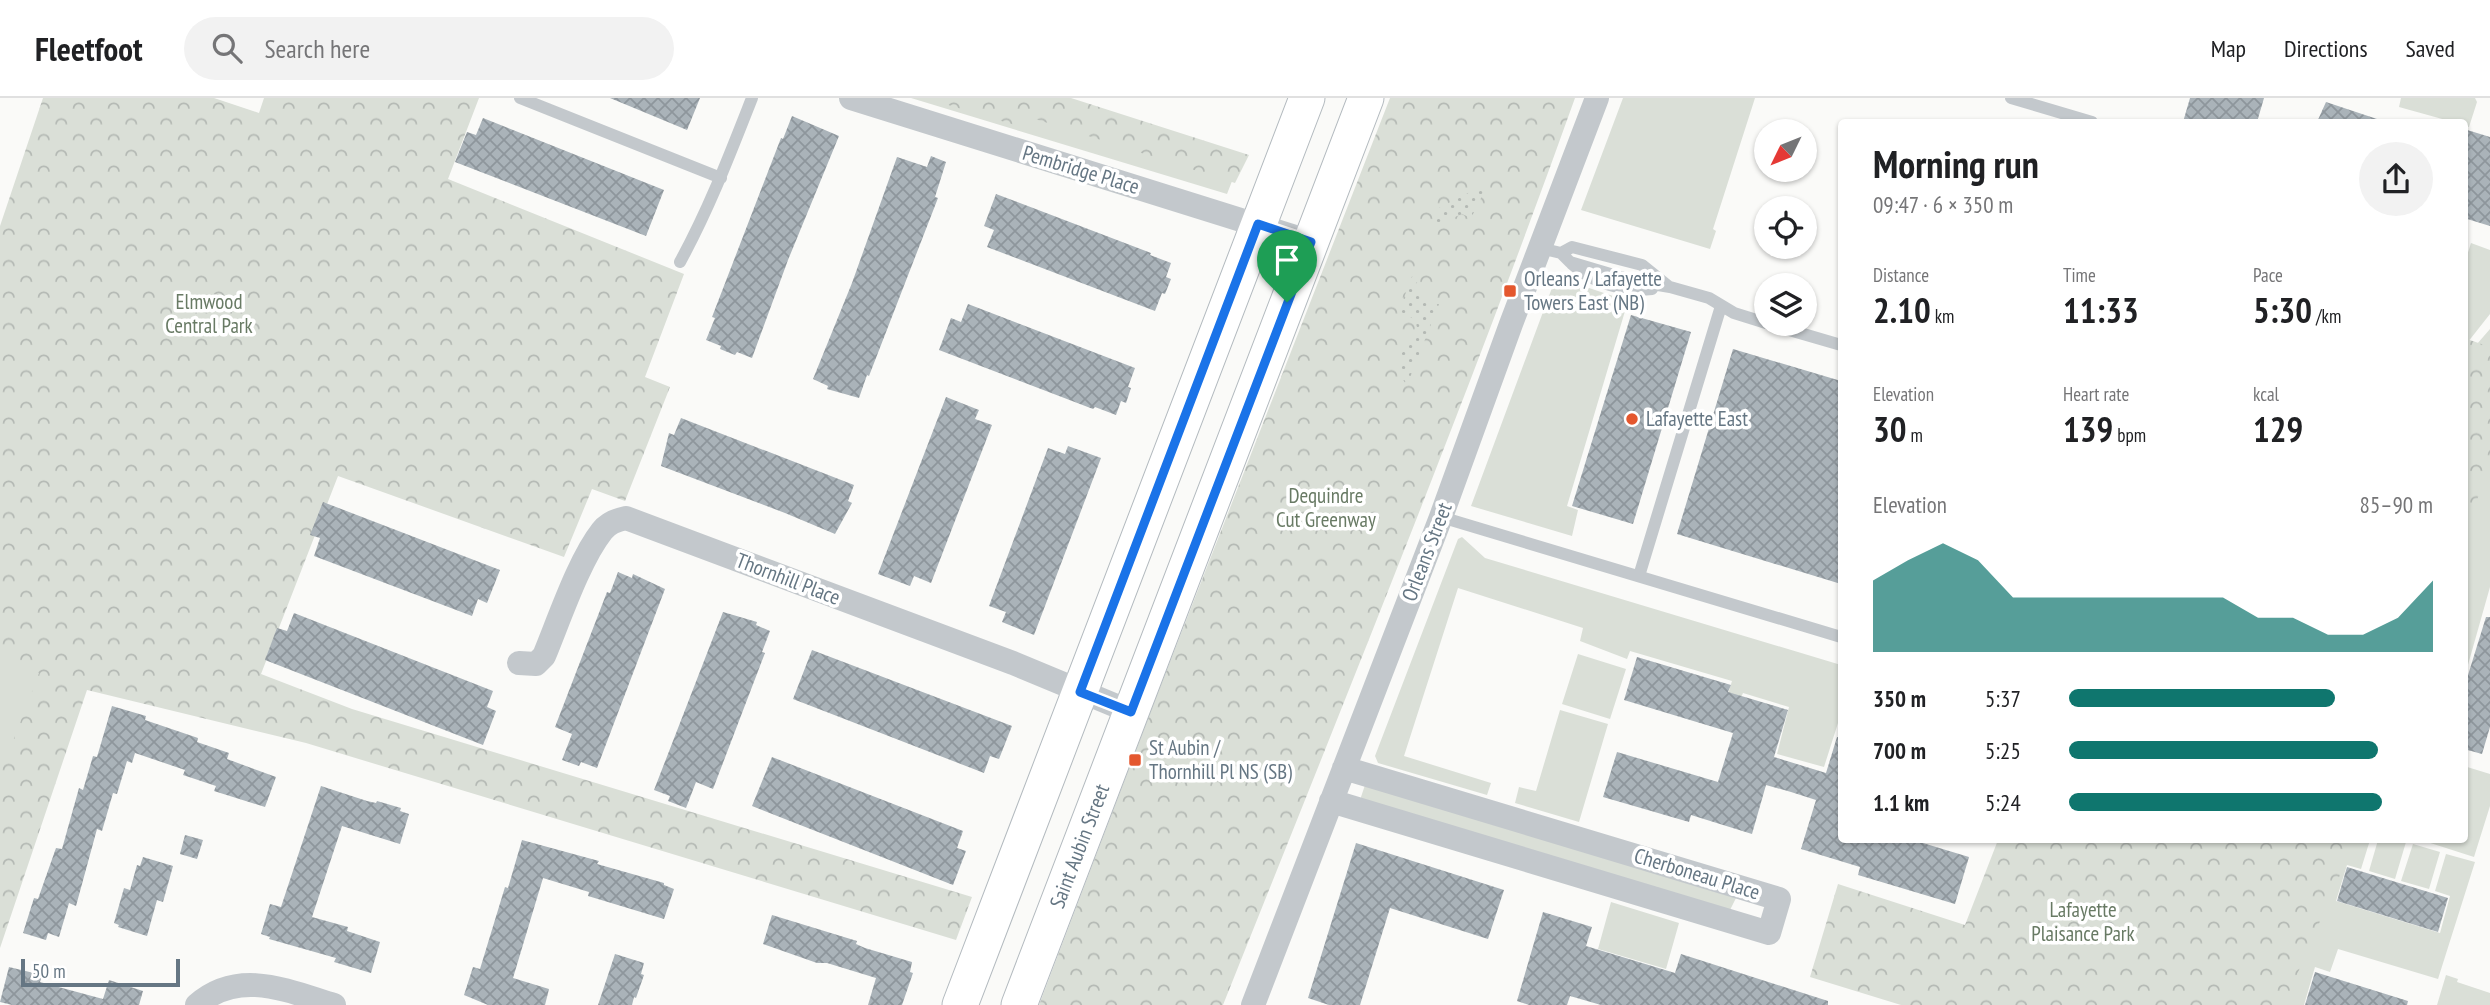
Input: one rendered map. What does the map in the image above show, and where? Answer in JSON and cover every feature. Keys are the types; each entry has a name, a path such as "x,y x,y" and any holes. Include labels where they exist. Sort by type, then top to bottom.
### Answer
{"main road":[{"path":"960,1005 1307,98"},
{"name":"Saint Aubin Street","path":"1019,1005 1366,98"}],"street":[{"name":"Pembridge Place","path":"851,98 1311,242"},
{"name":"Orleans Street","path":"1252,1005 1441,517 1557,254 1597,98"},
{"name":"Thornhill Place","path":"519,663 536,664 544,656 581,570 603,529 614,521 626,518 1013,663 1131,712"},
{"name":"Cherboneau Place","path":"1331,802 1769,933 1779,899 1344,768"},
{"path":"197,1005 223,988 245,984 267,985 334,1005"}],"lane":[{"path":"520,98 721,178"},
{"path":"681,261 721,178 752,98"},
{"path":"2011,98 2082,119"},
{"path":"1670,287 1642,265 1572,247 1557,254 1585,276 1630,291 1670,287 1709,298 1734,313 1754,319"},
{"path":"1640,576 1721,306"},
{"path":"1811,336 1838,344"},
{"path":"1441,517 1838,636"}],"green space":[{"name":"Elmwood Central Park","path":"43,98 214,98 259,113 264,98 479,98 448,179 684,274 645,377 670,387 625,501 592,489 564,557 338,476 261,674 352,709 972,897 956,940 306,743 87,690 0,948 0,775 39,673 0,661 0,226"},
{"path":"911,98 1010,98 1234,176 1227,194"},
{"path":"925,98 1071,98 1249,155 1235,183 1029,117 1025,128"},
{"name":"Dequindre Cut Greenway","path":"1390,98 1575,98 1447,440 1223,1005 1039,1005 1157,695"},
{"path":"1623,98 1755,98 1713,229 1716,231 1710,249 1581,210"},
{"path":"2401,98 2475,98 2477,102 2469,127 2468,119 2442,119 2399,107"},
{"path":"1476,189 1485,190 1471,218 1462,214 1433,223 1439,208"},
{"path":"2471,243 2490,250 2490,314 2468,342 2468,252"},
{"path":"1414,271 1418,281 1415,285 1418,289 1416,292 1428,305 1439,304 1407,385 1401,374 1401,357 1418,333 1414,319 1399,311"},
{"path":"1556,277 1628,301 1567,506 1578,510 1572,536 1471,506"},
{"path":"2490,329 2490,587 2468,665 2468,354"},
{"path":"2468,339 2490,347 2490,463 2468,526"},
{"path":"1462,537 1485,558 1838,664 1838,723 1824,767 1777,754 1789,707 1743,693 1740,700 1727,697 1732,681 1630,651 1627,659 1580,641 1583,628 1458,588 1404,756 1491,783 1487,795 1378,763 1375,756 1458,539"},
{"path":"0,604 51,641 0,848"},
{"path":"1578,654 1626,669 1610,719 1562,704"},
{"path":"1560,710 1608,724 1579,822 1515,803 1519,787 1536,791"},
{"path":"2468,767 2490,774 2490,806 2474,857 2430,843 2468,843"},
{"path":"1365,785 1736,898 1730,910 1360,800"},
{"name":"Lafayette Plaisance Park","path":"1997,843 2354,843 2284,1005 1901,1005 1810,977 1838,884 1965,925"},
{"path":"2323,843 2369,843 2361,869 2347,865 2336,901 2440,933 2450,896 2435,891 2446,854 2475,862 2438,979 2338,949 2330,972 2315,967 2304,1005 2236,1005"},
{"path":"2377,843 2406,843 2395,879 2369,871"},
{"path":"2413,844 2440,852 2429,889 2401,881"},
{"path":"1611,902 1679,923 1666,969 1598,949"},
{"path":"2446,975 2458,979 2457,982 2490,993 2490,1005 2437,1005"}],"building":[{"path":"610,98 700,98 687,130"},
{"path":"2190,98 2264,98 2258,119 2184,119"},
{"path":"2326,102 2377,119 2318,119"},
{"path":"792,116 839,136 788,260 752,358 737,352 735,355 706,340 715,318 712,317"},
{"path":"483,118 664,190 646,236 455,162 467,132 476,135"},
{"path":"2468,130 2490,137 2490,226 2468,219"},
{"path":"931,156 946,162 935,197 938,198 869,376 867,375 859,398 827,389 828,386 813,379 852,283 897,157 927,167"},
{"path":"996,194 1171,263 1166,277 1171,279 1155,311 987,247 994,230 984,226"},
{"path":"968,304 1135,368 1126,403 1121,401 1116,415 1095,407 1093,409 939,350 951,318 961,322"},
{"name":"Lafayette East","path":"1631,315 1691,332 1633,524 1572,506"},
{"path":"1733,349 1838,380 1838,583 1677,534"},
{"path":"946,397 979,410 975,419 992,425 931,583 914,576 910,586 878,574"},
{"path":"681,418 854,485 848,501 852,503 835,534 661,466 669,433 674,435"},
{"path":"1068,446 1101,458 1034,635 1002,622 1006,612 989,606 1048,448 1065,454"},
{"path":"323,502 500,570 487,603 478,599 472,616 314,556 320,538 310,535"},
{"path":"618,572 632,578 633,574 665,589 597,768 581,762 579,766 562,760 572,734 555,727 607,592 610,593"},
{"path":"723,612 757,622 756,625 770,631 762,652 765,653 713,789 696,782 686,808 668,801 670,796 654,790"},
{"path":"294,613 493,691 487,707 496,711 483,745 265,660 277,628 287,631"},
{"path":"2486,617 2490,617 2490,727 2482,754 2468,750 2468,675"},
{"path":"812,650 1012,726 999,759 990,756 984,773 793,699"},
{"path":"1637,657 1731,685 1728,692 1788,710 1774,757 1826,773 1838,737 1838,843 1923,843 1969,857 1955,904 1858,875 1860,867 1801,849 1816,800 1791,792 1766,785 1752,834 1691,815 1689,822 1603,797 1617,752 1718,782 1733,733 1624,700"},
{"path":"112,706 146,716 145,720 198,738 197,742 229,753 227,759 276,777 265,807 214,791 216,786 183,775 185,770 135,753 132,763 127,761 117,794 113,793 102,831 97,829 76,906 69,903 59,937 48,933 46,940 23,933 34,898 38,899 56,848 62,849 79,788 83,790 93,756 97,757"},
{"path":"772,757 963,831 957,848 966,851 953,885 752,806"},
{"path":"321,786 367,801 401,808 400,811 409,814 400,844 342,826 312,917 348,927 347,931 380,942 371,973 334,962 336,958 269,939 270,937 261,934 270,904 281,907"},
{"path":"185,835 203,840 197,859 180,854"},
{"path":"522,840 599,861 597,864 664,883 674,889 664,919 588,896 589,892 543,878 513,978 549,989 545,1005 488,1005 464,995 473,967 480,969"},
{"path":"1356,843 1504,890 1488,939 1390,908 1360,1005 1329,1005 1308,998"},
{"path":"143,857 173,866 163,902 157,900 147,936 118,927 119,925 114,923 124,888 130,890 137,865 140,866"},
{"path":"2347,867 2448,898 2438,932 2337,901"},
{"path":"1543,912 1592,927 1586,946 1675,973 1681,954 1828,1001 1828,1005 1601,1005 1570,996 1567,1005 1529,1005 1517,1001"},
{"path":"772,915 857,941 856,944 865,948 912,962 910,972 913,973 902,1005 868,1005 876,978 827,963 817,963 763,944"},
{"path":"615,954 644,963 641,974 644,975 632,1005 598,1005"},
{"path":"9,967 42,975 40,982 103,999 109,980 143,991 139,1005 12,1005 0,1002"},
{"path":"2315,972 2408,1001 2407,1005 2305,1005"}],"place":[{"name":"Orleans / Lafayette Towers East (NB)","path":"1510,291"},
{"name":"Lafayette East","path":"1632,419"},
{"name":"St Aubin / Thornhill Pl NS (SB)","path":"1135,760"}],"route":[{"path":"1258,224 1311,242 1287,302 1131,712 1080,692 1258,224"}]}
